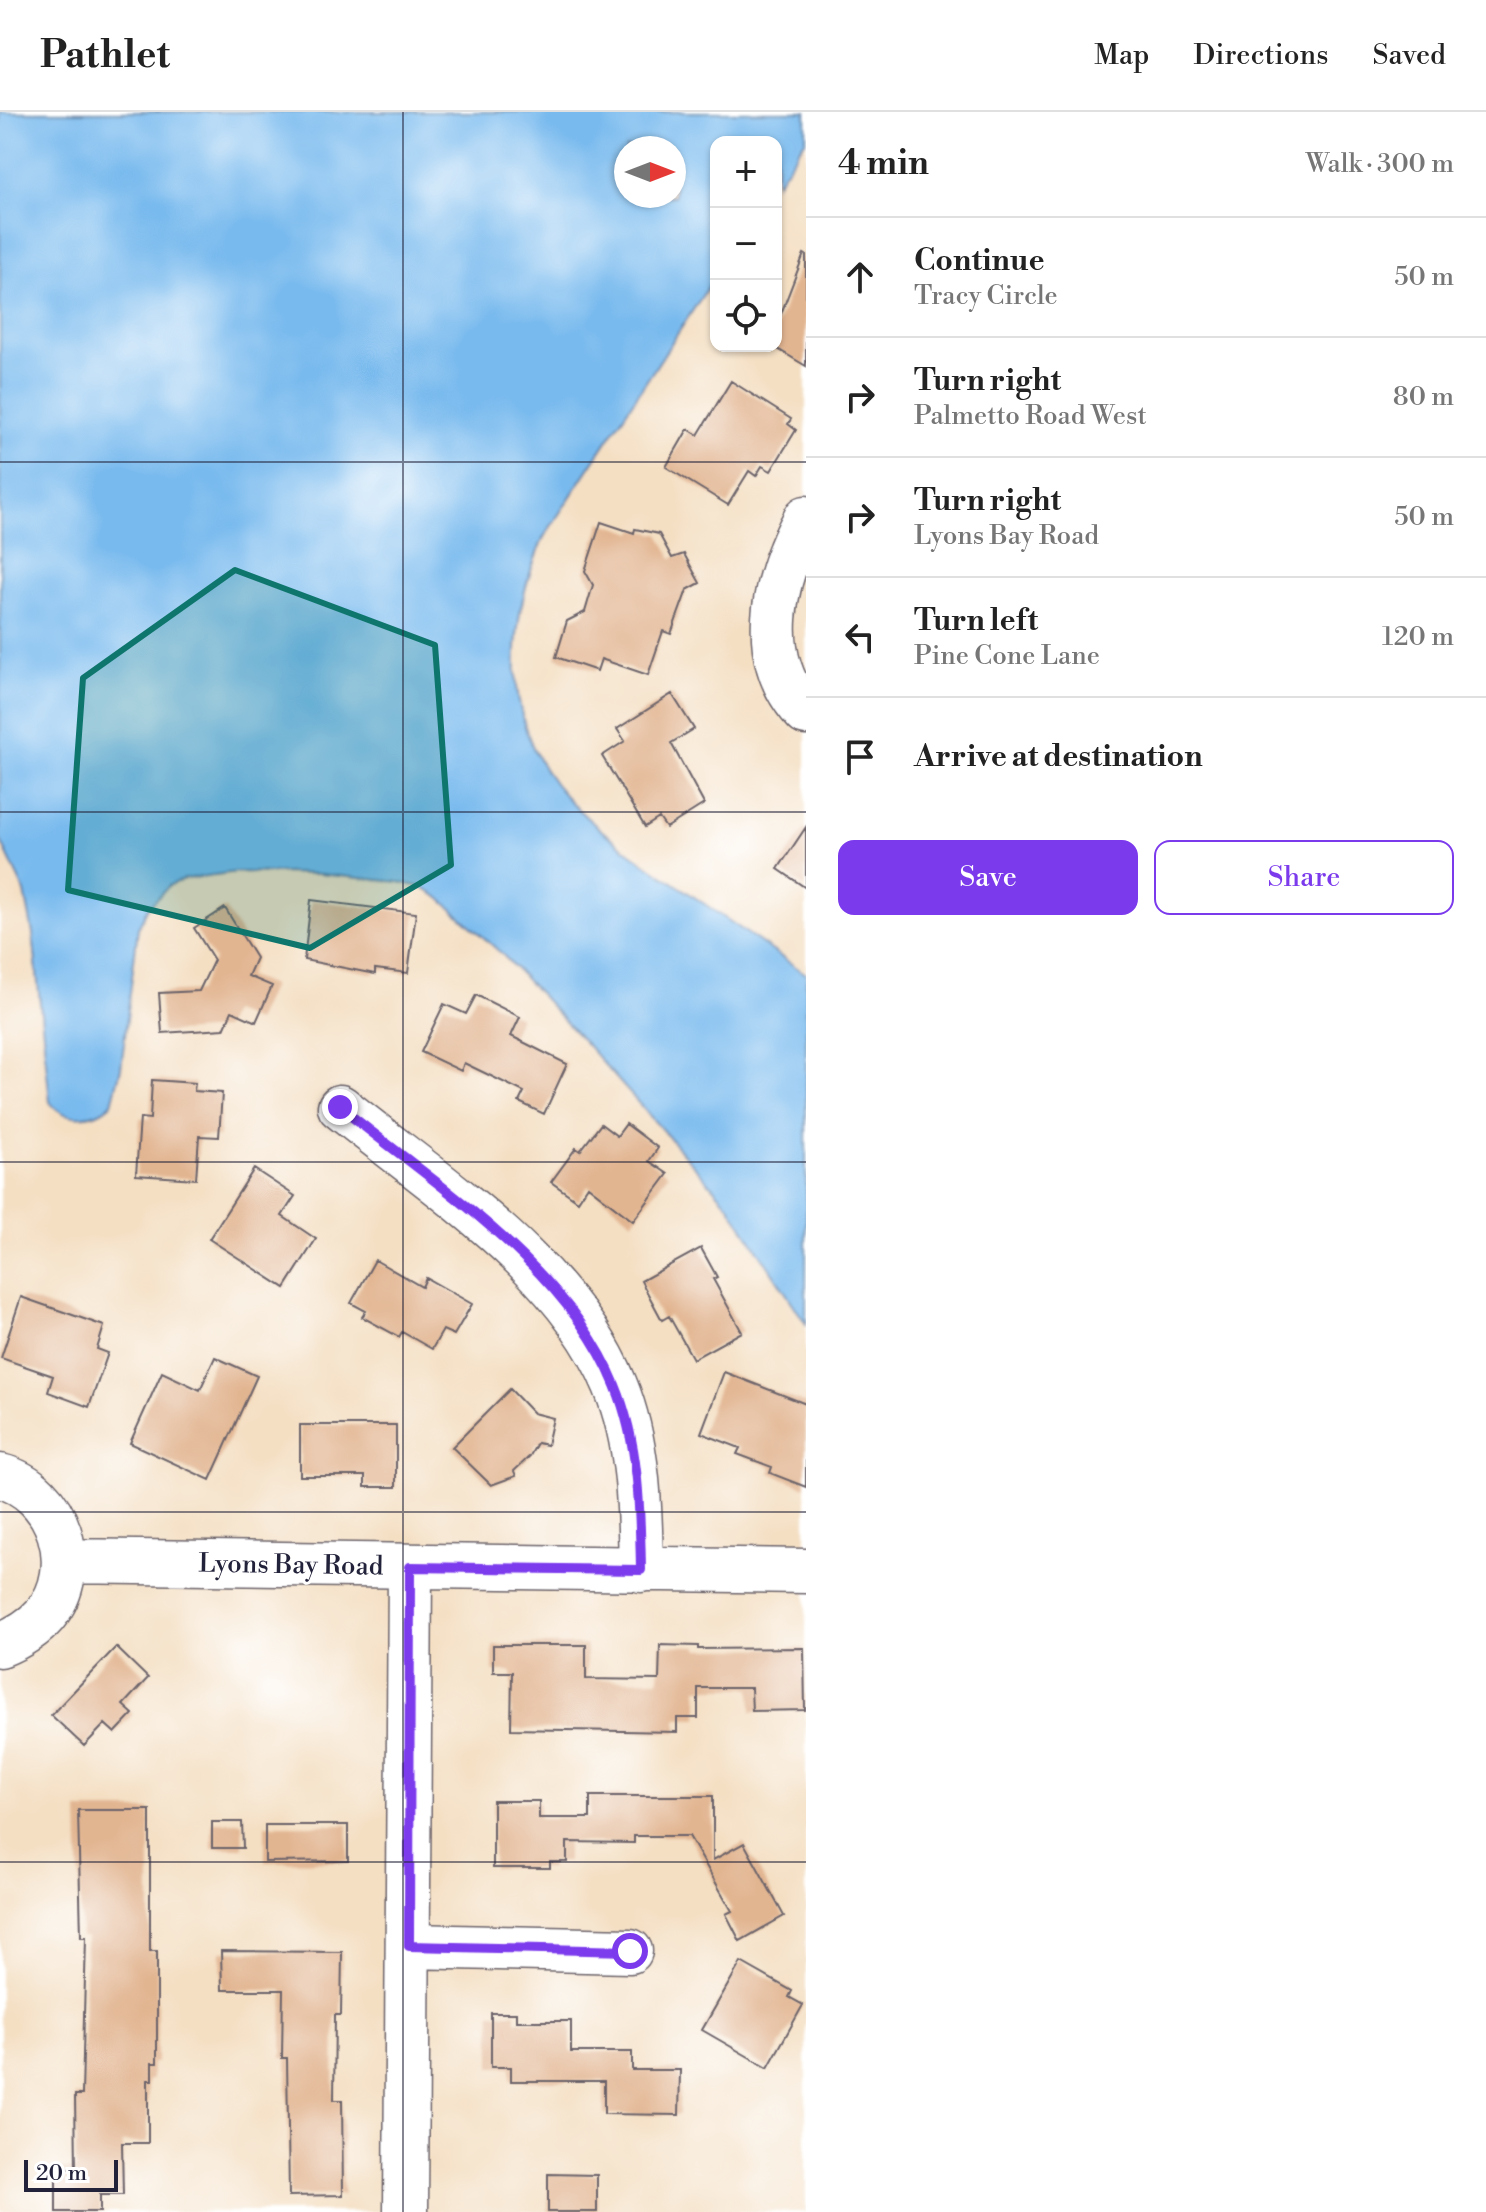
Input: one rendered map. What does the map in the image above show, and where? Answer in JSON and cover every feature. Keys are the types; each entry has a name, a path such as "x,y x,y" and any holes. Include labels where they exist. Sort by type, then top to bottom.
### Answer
{"street":[{"path":"806,518 781,576 774,636 784,685 806,713"},
{"path":"340,1107 506,1241 562,1298 595,1345 615,1385 629,1429 638,1477 641,1570"},
{"path":"0,1476 31,1491 49,1511 61,1535 64,1561 60,1589 46,1614 26,1633 0,1645"},
{"name":"Lyons Bay Road","path":"64,1561 806,1571"},
{"path":"406,2212 410,1567"},
{"path":"409,1946 630,1951"}],"highlighted area":[{"path":"235,570 435,645 451,865 310,948 68,890 83,678"}],"water":[{"path":"0,112 806,112 806,139 782,175 782,136 710,136 710,284 544,537 522,602 516,671 520,704 529,737 544,768 565,796 620,845 806,974 806,1324 728,1204 502,954 440,898 421,887 319,874 237,872 185,879 170,885 147,909 138,928 121,1068 112,1103 97,1113 80,1116 64,1113 50,1102 33,934 25,892 0,839"}],"building":[{"path":"804,254 806,366 782,352 782,311"},
{"path":"731,381 791,419 788,424 796,430 771,471 762,466 756,476 749,471 728,505 666,467 688,429 698,435"},
{"path":"601,522 634,533 635,529 659,534 672,558 684,554 700,583 687,590 671,634 663,631 648,675 601,659 597,671 556,657 567,621 585,612 593,585 585,571"},
{"path":"672,694 694,729 671,743 704,804 666,828 659,818 645,827 602,756 625,741 617,729"},
{"path":"806,827 806,888 778,869"},
{"path":"311,900 416,913 408,973 375,969 375,974 304,960"},
{"path":"225,908 256,958 248,976 272,986 256,1022 232,1011 224,1029 162,1033 159,993 199,991 214,960 194,928"},
{"path":"476,995 520,1017 511,1036 567,1064 544,1114 519,1102 524,1092 464,1063 461,1071 421,1052 444,1004 466,1014"},
{"path":"152,1080 195,1083 194,1091 222,1093 219,1137 199,1136 196,1179 136,1175 140,1118 150,1119"},
{"path":"601,1124 617,1136 626,1124 658,1148 649,1161 668,1174 633,1221 588,1186 578,1201 551,1182 576,1148 580,1151"},
{"path":"254,1169 295,1196 282,1216 316,1239 285,1288 209,1239"},
{"path":"701,1248 717,1277 713,1279 742,1332 693,1359 669,1316 662,1320 641,1281"},
{"path":"375,1260 422,1287 426,1278 472,1304 454,1335 443,1330 432,1349 402,1332 399,1337 362,1317 366,1311 351,1303"},
{"path":"21,1297 104,1326 97,1349 108,1353 89,1407 48,1392 53,1376 1,1358"},
{"path":"215,1357 257,1376 210,1480 130,1443 162,1372 200,1390"},
{"path":"724,1372 806,1404 806,1487 770,1473 772,1467 737,1454 740,1448 701,1433"},
{"path":"510,1389 533,1413 553,1418 547,1445 537,1443 530,1456 514,1471 516,1476 491,1485 452,1447"},
{"path":"300,1425 396,1425 396,1487 365,1487 365,1476 300,1476"},
{"path":"493,1645 586,1645 586,1679 659,1680 660,1645 698,1646 698,1649 804,1648 805,1710 752,1711 751,1688 698,1688 698,1718 677,1718 677,1732 511,1729 512,1672 493,1672"},
{"path":"116,1647 148,1678 123,1705 133,1714 115,1733 105,1724 84,1746 51,1715"},
{"path":"590,1796 713,1796 713,1860 744,1843 784,1916 740,1941 726,1914 732,1911 689,1836 634,1836 634,1843 567,1842 567,1862 550,1862 550,1868 493,1868 493,1801 539,1801 539,1818 590,1818"},
{"path":"78,1810 150,1810 150,1951 157,1951 157,2063 152,2063 152,2080 148,2080 148,2143 122,2143 123,2195 100,2195 100,2212 56,2212 56,2169 76,2169 75,2095 82,2095 86,1937 81,1937"},
{"path":"212,1822 242,1822 243,1848 212,1848"},
{"path":"265,1825 348,1825 348,1861 265,1862"},
{"path":"221,1951 342,1952 341,2015 335,2015 334,2100 342,2100 343,2195 289,2196 287,2058 282,2058 283,1990 222,1990"},
{"path":"741,1962 792,1991 789,1997 803,2005 768,2068 702,2030"},
{"path":"491,2013 516,2013 516,2021 571,2021 571,2052 632,2052 632,2070 680,2070 679,2115 604,2114 604,2081 511,2081 511,2067 491,2067"},
{"path":"548,2174 597,2175 597,2212 548,2212"}],"route":[{"path":"340,1107 506,1241 571,1309 595,1345 615,1385 629,1429 638,1477 641,1570 410,1567 409,1946 630,1951"}]}
